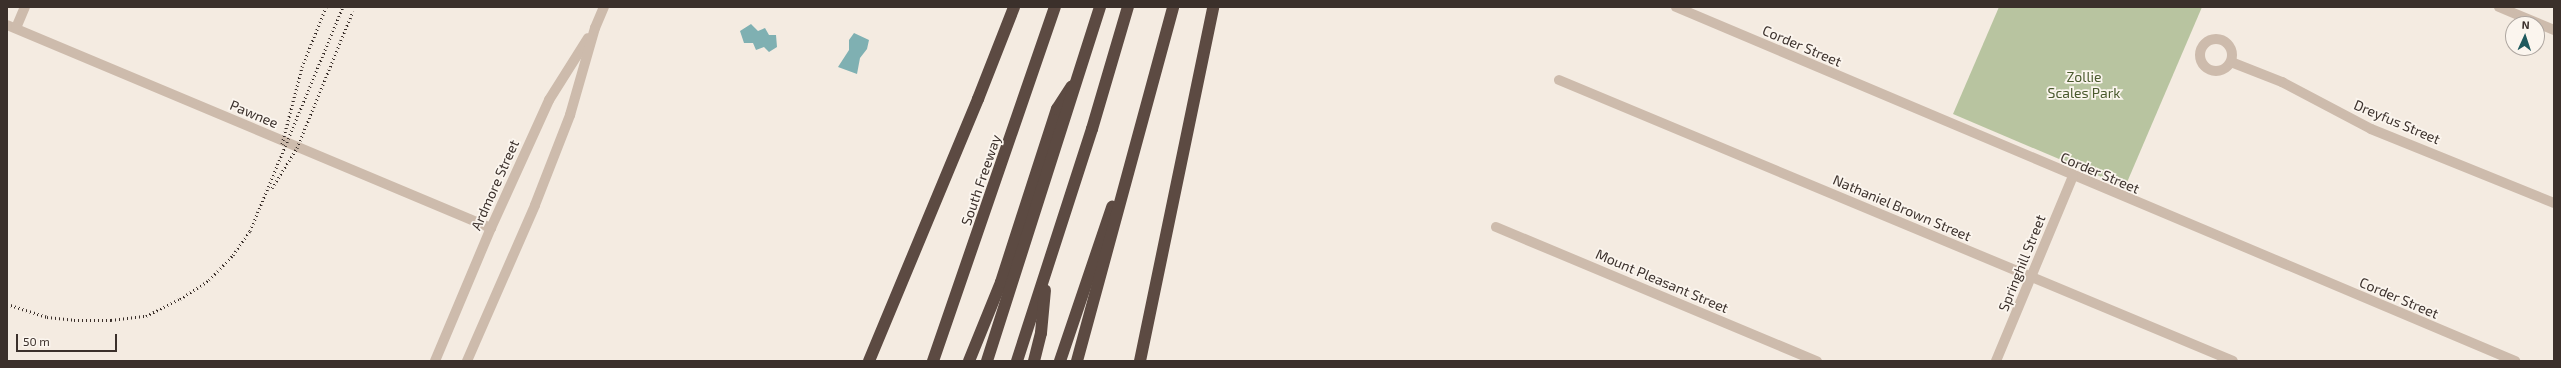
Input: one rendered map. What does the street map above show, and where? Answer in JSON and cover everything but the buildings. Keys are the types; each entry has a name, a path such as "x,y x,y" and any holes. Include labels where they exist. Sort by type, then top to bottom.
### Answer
{"highway":[{"path":"868,361 978,99 1014,7"},
{"name":"South Freeway","path":"934,361 1054,7"},
{"path":"987,361 1081,72 1100,7"},
{"path":"1017,361 1047,271 1128,7"},
{"path":"1077,361 1173,7"},
{"path":"1140,361 1213,7"},
{"path":"969,361 1001,282 1057,109 1081,72"},
{"path":"1060,361 1086,277 1141,124"},
{"path":"1034,361 1041,333 1047,271"}],"street":[{"path":"11,26 25,7"},
{"name":"Ardmore Street","path":"467,361 541,191 570,115 595,28 604,7"},
{"name":"Corder Street","path":"1676,7 2073,176 2515,361"},
{"path":"1698,17 1702,7"},
{"path":"2498,7 2554,30"},
{"name":"Pawnee","path":"11,26 491,228"},
{"name":"Ardmore Street","path":"435,361 491,228 549,100 595,28"},
{"name":"Dreyfus Street","path":"2231,62 2282,82 2371,129 2554,203"},
{"name":"Nathaniel Brown Street","path":"1559,80 2233,361"},
{"name":"Springhill Street","path":"1996,361 2073,176"},
{"name":"Mount Pleasant Street","path":"1496,227 1817,361"}],"green space":[{"name":"Zollie Scales Park","path":"1999,7 2202,7 2125,187 1953,114"}],"water":[{"path":"751,24 758,31 765,28 769,35 776,35 777,47 769,52 764,47 756,50 753,43 744,43 740,31"},
{"path":"854,33 869,40 867,49 860,58 857,74 838,67 849,50 849,40"}],"railway":[{"path":"282,144 302,67 326,7"},
{"path":"7,304 47,317 74,320 111,320 146,316 180,299 209,280 233,255 250,231 343,7"},
{"path":"272,188 297,148 353,11"}]}
